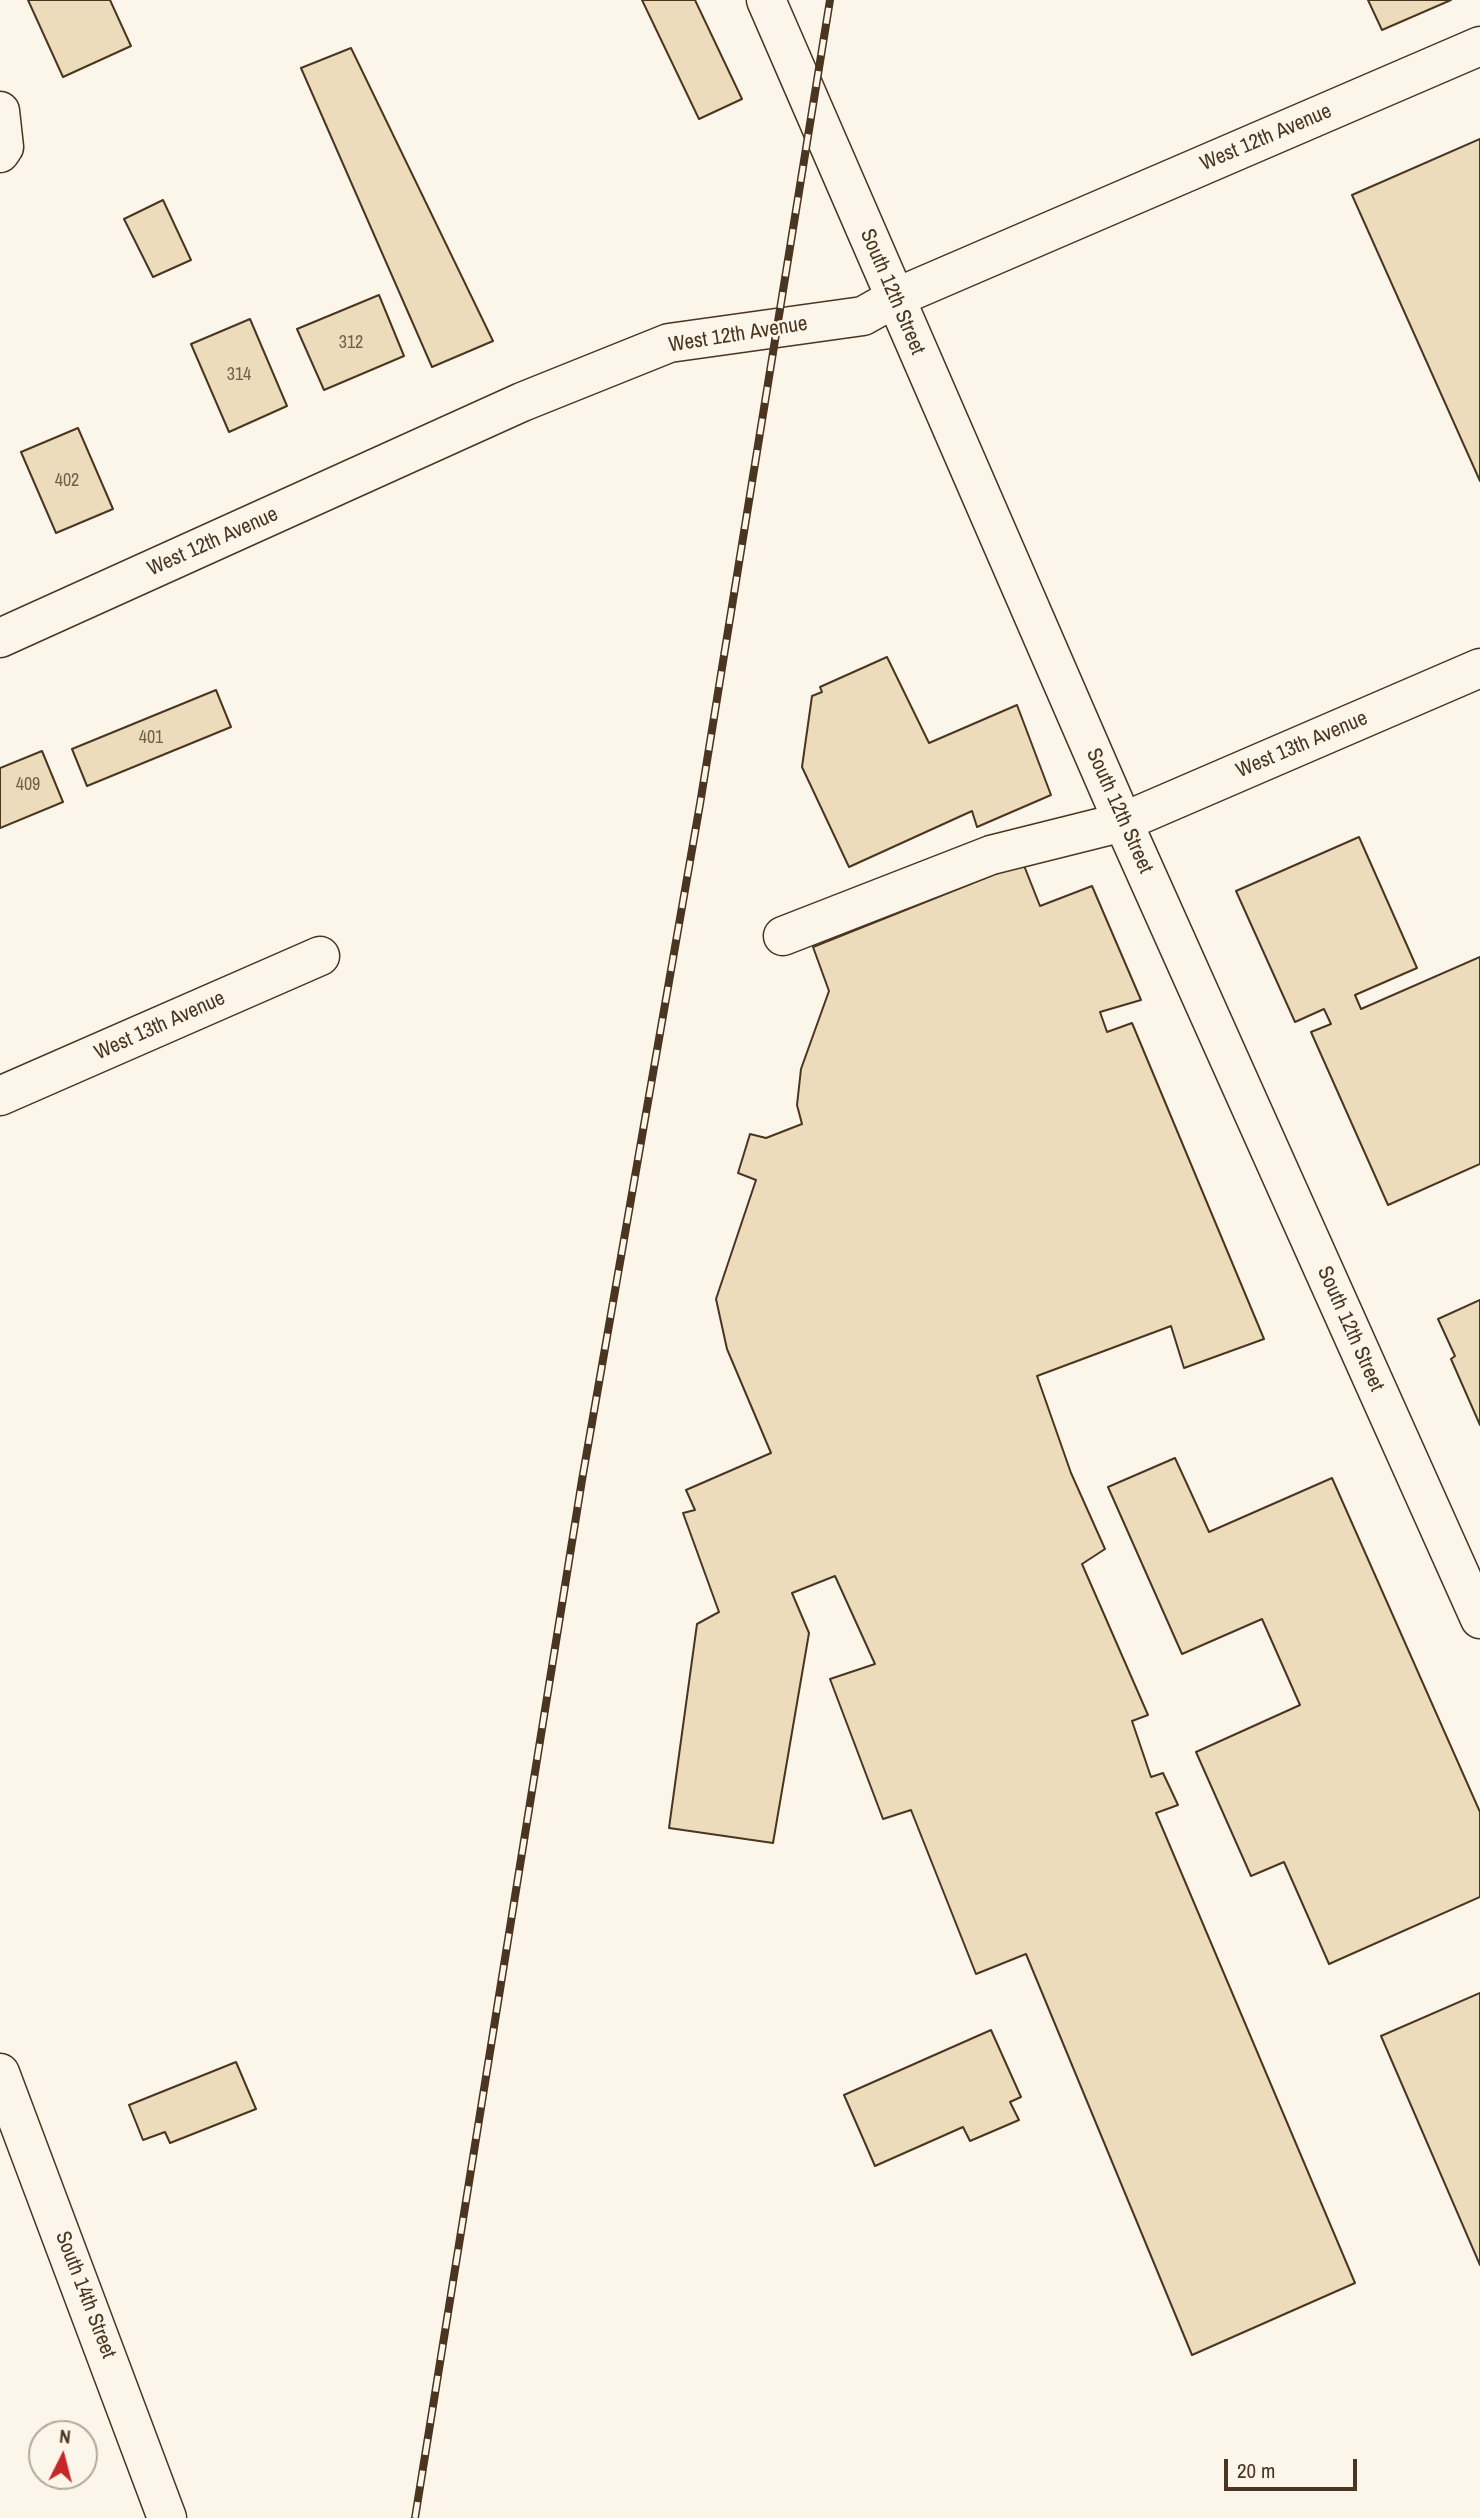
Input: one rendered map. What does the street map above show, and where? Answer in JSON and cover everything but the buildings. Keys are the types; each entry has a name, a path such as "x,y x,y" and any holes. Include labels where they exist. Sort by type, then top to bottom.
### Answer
{"street":[{"name":"South 12th Street","path":"766,0 1123,822 1480,1619"},
{"name":"West 12th Avenue","path":"0,638 522,401 668,343 863,316 895,298 1480,46"},
{"name":"West 13th Avenue","path":"783,936 992,855 1123,822 1480,668"},
{"name":"West 13th Avenue","path":"0,1096 320,956"},
{"name":"South 14th Street","path":"0,2073 167,2518"}],"railway":[{"path":"415,2518 582,1480 700,804 830,0"}]}
